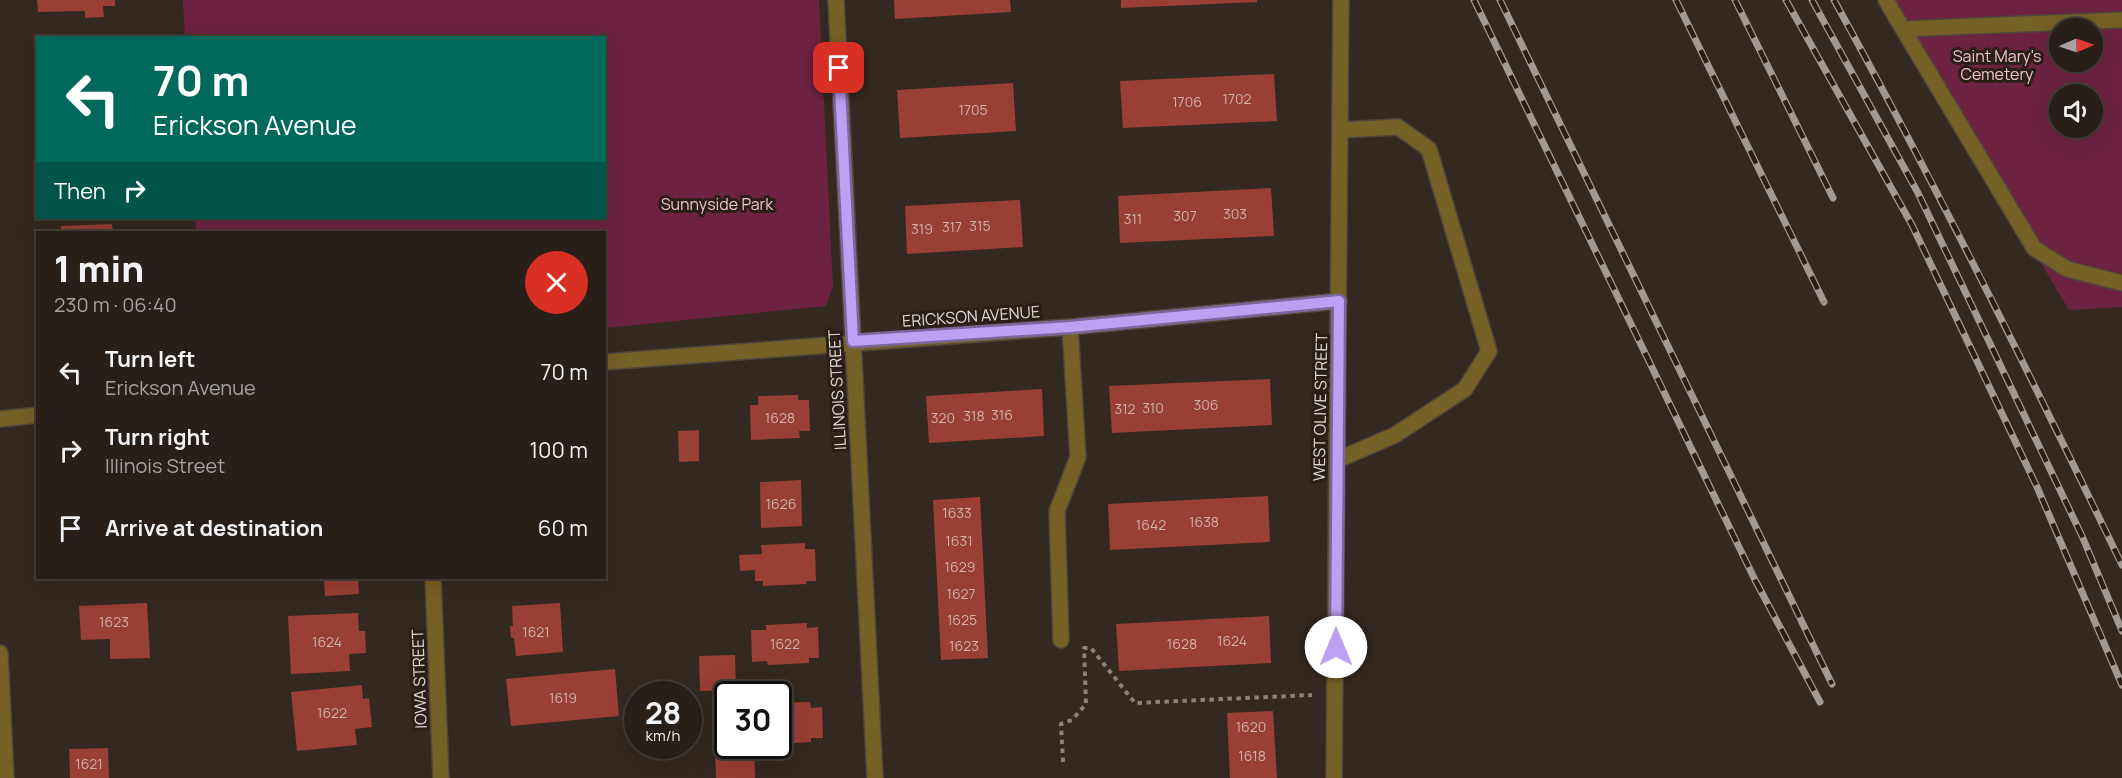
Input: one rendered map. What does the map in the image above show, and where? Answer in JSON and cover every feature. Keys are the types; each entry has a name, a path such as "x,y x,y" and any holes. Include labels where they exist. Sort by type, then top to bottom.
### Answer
{"street":[{"name":"ILLINOIS STREET","path":"836,0 875,778"},
{"name":"WEST OLIVE STREET","path":"1335,778 1341,0"},
{"path":"1886,0 2034,248 2067,269 2122,283"},
{"path":"1903,29 2122,20"},
{"path":"1337,460 1395,435 1464,389 1489,351 1430,149 1398,127 1340,130"},
{"name":"ERICKSON AVENUE","path":"606,362 853,341 1070,327 1339,301"},
{"path":"1060,640 1057,511 1078,457 1070,327"},
{"path":"0,418 36,415"},
{"name":"IOWA STREET","path":"433,579 441,778"},
{"path":"0,653 6,778"}],"path":[{"path":"1063,762 1061,724 1072,720 1086,704 1084,648 1091,648 1135,703 1335,694"}],"green space":[{"name":"Sunnyside Park","path":"183,0 819,0 833,287 826,306 606,328 606,231 196,231 195,219 606,219 606,36 185,36"},
{"name":"Saint Mary's Cemetery","path":"1884,0 2122,0 2122,307 2069,310"}],"building":[{"path":"37,0 115,0 115,6 103,6 104,17 85,18 85,11 38,12"},
{"path":"894,0 1010,0 1011,12 895,19"},
{"path":"1121,0 1257,0 1257,2 1121,8"},
{"path":"1274,74 1277,121 1123,128 1120,81"},
{"path":"1013,83 1016,131 900,138 897,90"},
{"path":"1271,188 1274,236 1120,243 1118,196"},
{"path":"1020,200 1023,247 907,254 905,206"},
{"path":"112,224 113,231 61,231 61,226"},
{"path":"1270,379 1272,425 1112,433 1109,386"},
{"path":"1042,389 1044,436 929,443 926,396"},
{"path":"798,395 798,400 809,400 810,431 799,431 800,438 751,440 750,405 758,405 758,396"},
{"path":"699,430 699,461 679,462 678,431"},
{"path":"801,480 802,526 761,528 760,482"},
{"path":"1268,496 1270,542 1110,550 1108,504"},
{"path":"980,497 988,658 941,660 933,500"},
{"path":"805,543 805,549 815,549 816,581 806,581 806,584 763,586 763,581 755,581 755,570 740,571 739,555 762,554 761,545"},
{"path":"324,579 358,579 359,594 325,596"},
{"path":"147,603 150,658 110,659 110,639 81,640 79,606"},
{"path":"560,603 563,652 516,656 510,626 513,626 512,606"},
{"path":"358,613 359,631 365,631 366,653 349,654 350,671 291,674 288,616"},
{"path":"1269,616 1271,663 1119,671 1116,624"},
{"path":"807,623 807,628 818,627 819,658 809,658 809,663 768,665 767,661 752,662 751,630 766,630 766,625"},
{"path":"735,655 736,681 714,681 714,691 702,691 699,656"},
{"path":"615,669 619,716 511,726 506,679"},
{"path":"362,685 363,699 369,698 372,727 355,729 357,745 297,751 291,692"},
{"path":"810,702 811,708 822,707 823,738 811,738 811,742 792,743 792,703"},
{"path":"1273,711 1277,778 1230,778 1227,713"},
{"path":"108,748 109,778 70,778 69,749"},
{"path":"715,759 754,759 755,778 716,778"}],"railway":[{"path":"1474,0 1755,580 1820,702"},
{"path":"1500,0 1832,684"},
{"path":"1676,0 1824,302"},
{"path":"1735,0 1833,198"},
{"path":"1786,0 1912,225 2037,487 2122,685"},
{"path":"1812,0 1918,193 2082,536 2122,631"},
{"path":"1834,0 1982,280 2122,565"}],"route":[{"path":"839,68 853,341 1070,327 1339,301 1336,647"}]}
